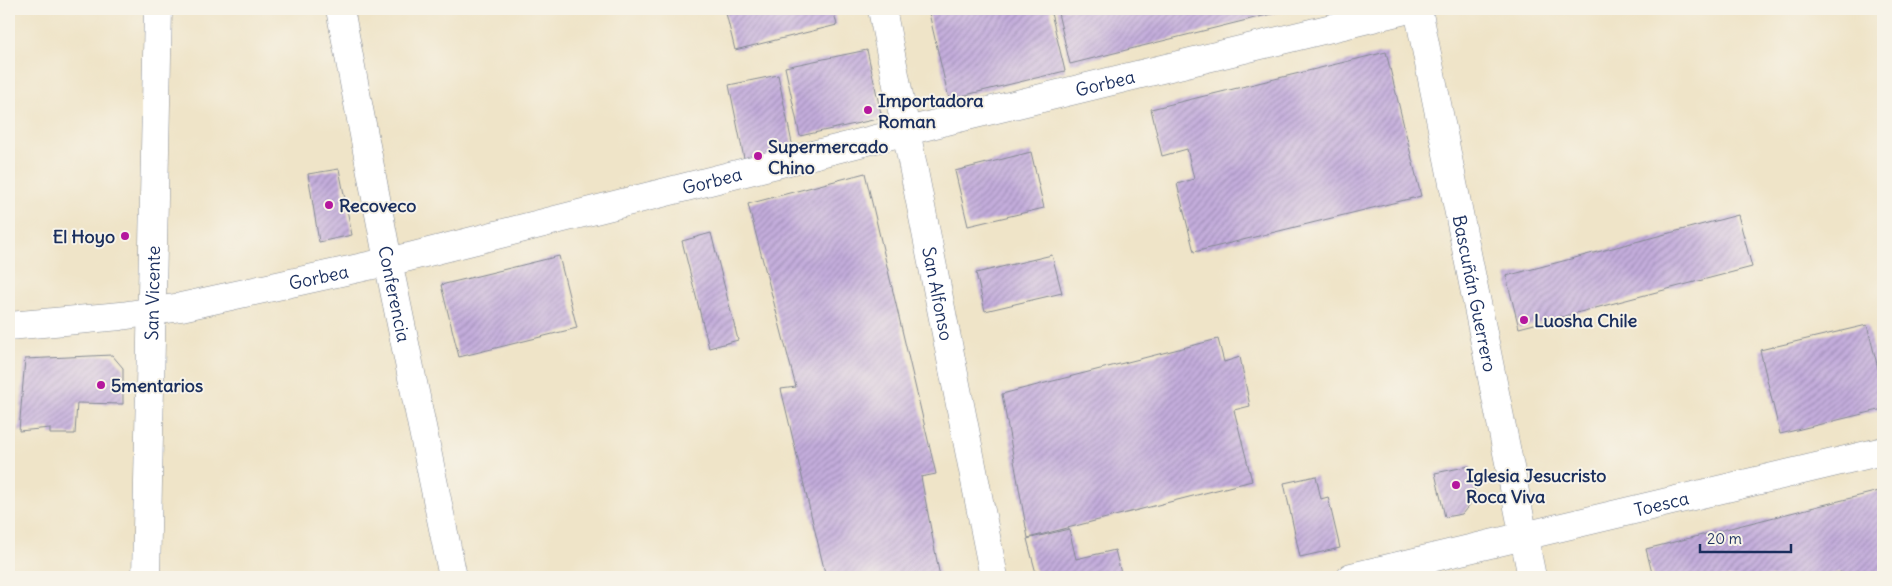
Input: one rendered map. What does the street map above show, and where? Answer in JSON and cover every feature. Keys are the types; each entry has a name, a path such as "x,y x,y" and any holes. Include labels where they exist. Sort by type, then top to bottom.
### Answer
{"street":[{"name":"San Vicente","path":"146,577 150,312 158,9"},
{"name":"Conferencia","path":"340,9 388,261 453,577"},
{"name":"San Alfonso","path":"882,9 994,577"},
{"name":"Gorbea","path":"9,326 150,312 190,305 388,261 1410,9"},
{"name":"Bascuñán Guerrero","path":"1418,9 1532,577"},
{"name":"Toesca","path":"1351,577 1883,451"}],"building":[{"path":"725,9 833,9 837,25 735,50"},
{"path":"928,9 1050,9 1065,71 949,99"},
{"path":"1057,9 1291,9 1070,64"},
{"path":"867,50 882,118 800,136 785,67"},
{"path":"1386,52 1421,196 1194,252 1177,184 1194,179 1187,149 1162,156 1151,109"},
{"path":"778,75 795,158 746,168 729,85"},
{"path":"1031,152 1044,208 968,226 955,171"},
{"name":"Recoveco","path":"339,169 352,235 319,242 308,174"},
{"path":"865,173 936,474 921,477 940,577 826,577 781,389 796,387 748,204"},
{"path":"1738,215 1752,267 1519,328 1506,276"},
{"path":"711,233 738,340 709,348 682,241"},
{"path":"1052,255 1062,293 985,311 976,273"},
{"path":"559,256 577,328 459,357 441,285"},
{"path":"1867,325 1883,388 1883,409 1780,434 1760,350"},
{"path":"1218,339 1224,362 1240,357 1250,406 1234,410 1252,481 1028,538 1002,394"},
{"path":"112,355 123,368 123,404 77,403 75,434 50,434 50,428 19,431 25,359"},
{"name":"Iglesia Jesucristo Roca Viva","path":"1470,466 1476,497 1462,514 1445,517 1435,473"},
{"path":"1316,476 1321,499 1328,497 1340,548 1300,557 1284,483"},
{"path":"1883,490 1883,577 1842,577 1841,572 1821,577 1653,577 1646,549"},
{"path":"1069,529 1076,559 1115,550 1122,577 1037,577 1027,539"}],"place":[{"name":"Importadora Roman","path":"868,110"},
{"name":"Supermercado Chino","path":"758,156"},
{"name":"Recoveco","path":"329,205"},
{"name":"El Hoyo","path":"125,236"},
{"name":"Luosha Chile","path":"1524,320"},
{"name":"5mentarios","path":"101,385"},
{"name":"Iglesia Jesucristo Roca Viva","path":"1456,485"}]}
